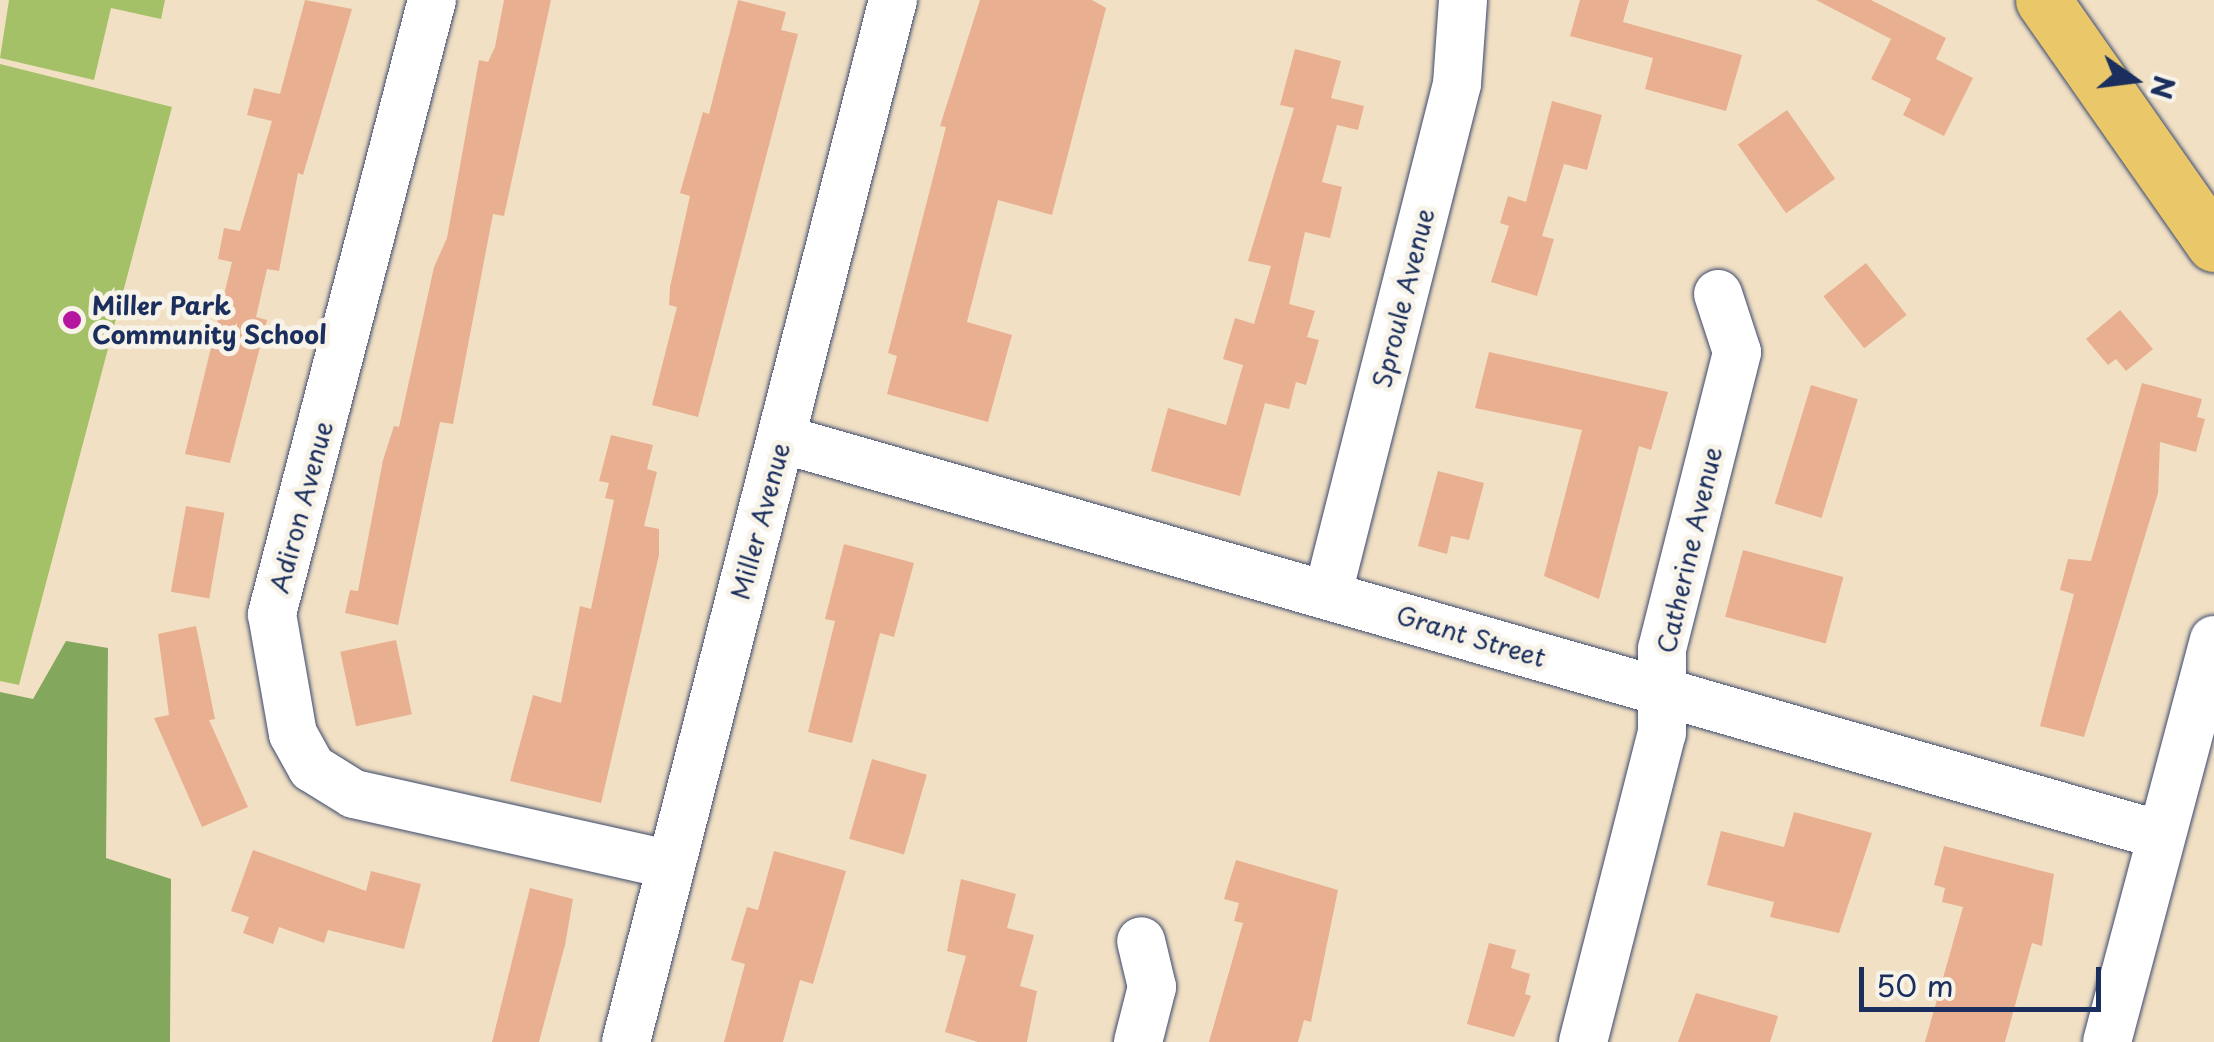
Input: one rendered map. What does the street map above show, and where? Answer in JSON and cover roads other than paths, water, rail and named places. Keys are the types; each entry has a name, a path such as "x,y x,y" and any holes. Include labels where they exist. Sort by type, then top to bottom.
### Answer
{"main road":[{"path":"2043,0 2214,244"}],"street":[{"name":"Adiron Avenue","path":"432,0 272,614 293,734 312,768 354,794 668,864"},
{"name":"Miller Avenue","path":"626,1042 668,864 782,439 893,0"},
{"name":"Sproule Avenue","path":"1328,593 1457,84 1464,0"},
{"name":"Catherine Avenue","path":"1583,1042 1662,733 1662,650 1737,352 1718,294"},
{"name":"Grant Street","path":"782,439 2160,835"},
{"path":"2107,1042 2214,640"},
{"path":"1138,1042 1152,987 1142,941"}],"place":[{"name":"Miller Park Community School","path":"72,320"}]}
